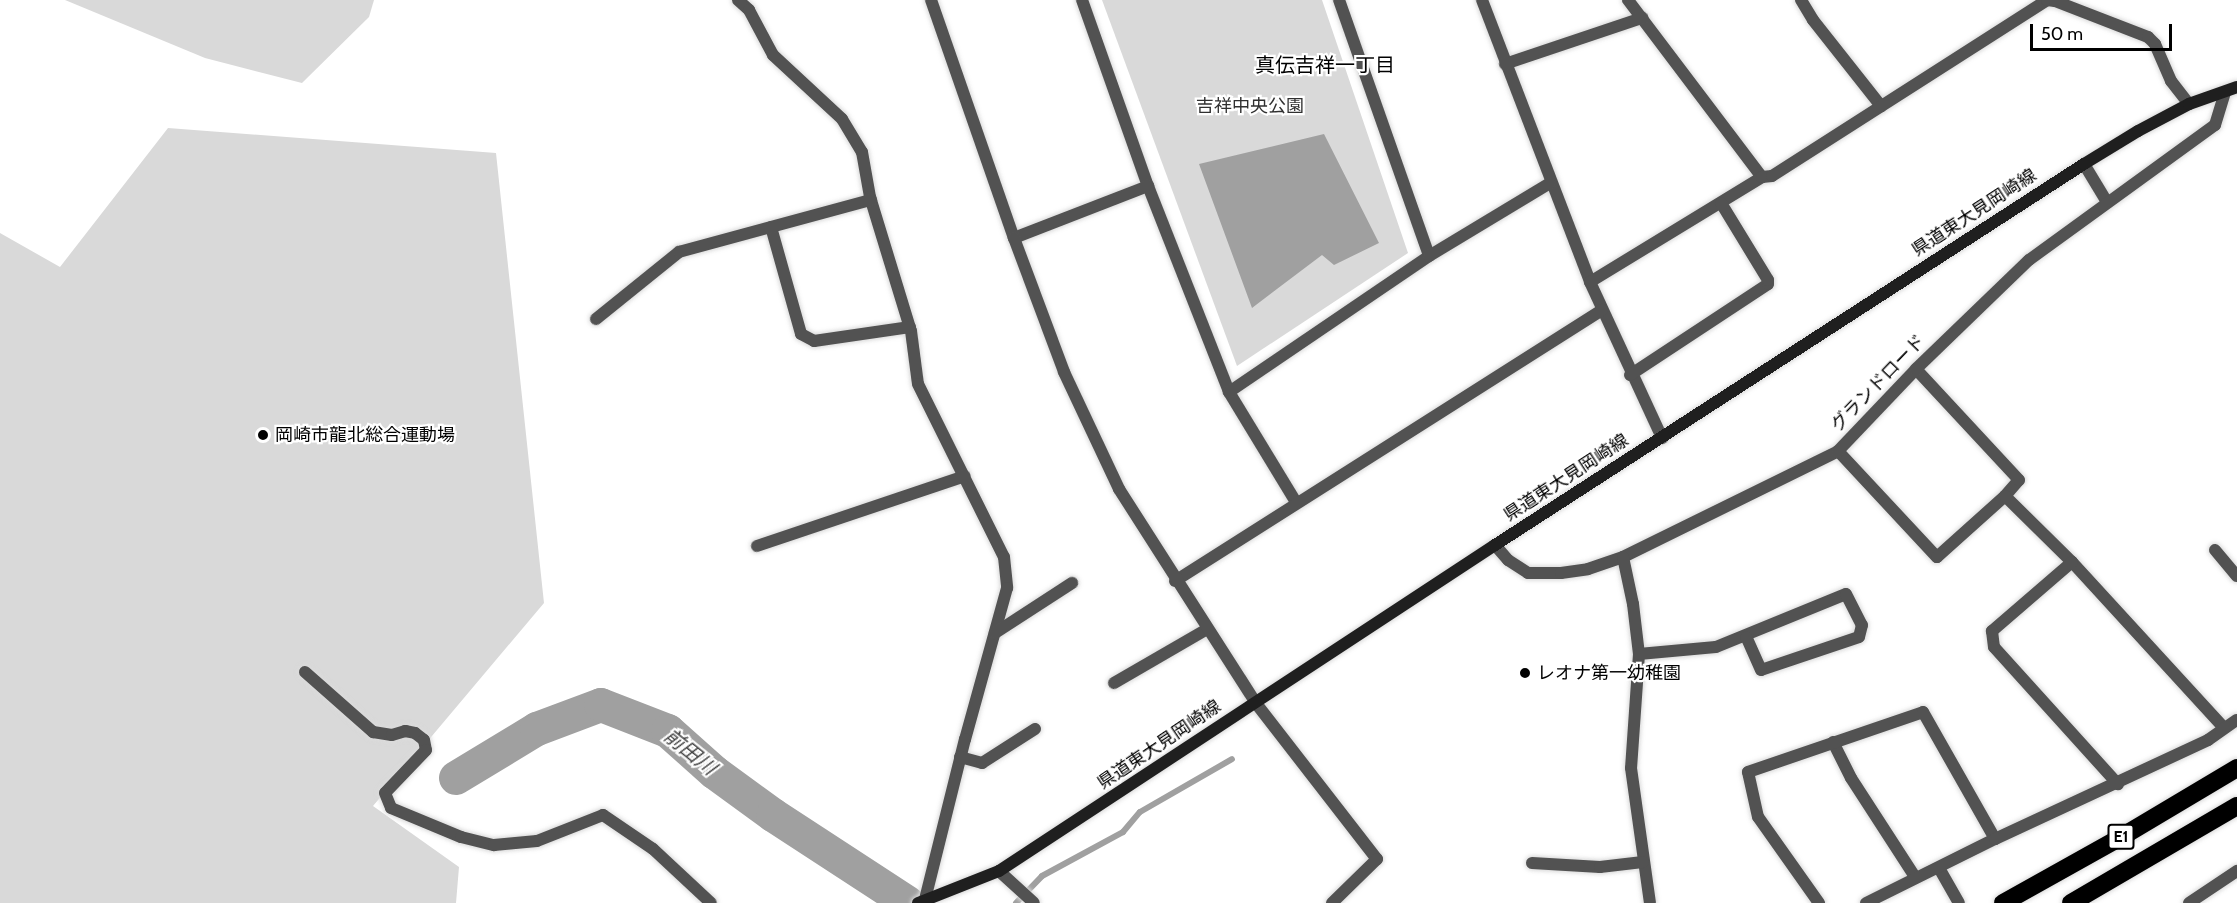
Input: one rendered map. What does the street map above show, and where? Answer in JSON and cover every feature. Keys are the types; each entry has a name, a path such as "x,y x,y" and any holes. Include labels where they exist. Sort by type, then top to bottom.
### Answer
{"highway":[{"name":"E1","path":"2003,903 2128,833 2237,768"},
{"name":"E1","path":"2072,903 2237,806"}],"main road":[{"name":"県道東大見岡崎線","path":"921,901 999,872 1495,545 2084,164 2138,131 2189,104 2231,90"}],"street":[{"path":"738,0 749,10 773,56 842,119 862,152 871,200 910,327 918,384 1004,557 1007,588 921,901"},
{"path":"932,0 1014,238 1064,372 1109,468 1175,581 1255,702 1377,860 1334,902"},
{"path":"1082,0 1148,186 1229,392 1296,502"},
{"path":"1340,0 1429,256"},
{"path":"1482,0 1550,183 1590,282 1630,375 1662,438"},
{"path":"1628,0 1762,177"},
{"path":"1801,0 1813,20 1881,106"},
{"path":"1590,282 1762,177 1772,176 2047,0 2055,1 2148,37 2155,44 2171,81 2189,104"},
{"path":"1505,64 1642,18"},
{"name":"グランドロード","path":"1495,545 1509,560 1528,573 1561,573 1588,569 1623,557 1838,451 1916,369 2029,260 2215,125 2231,90"},
{"path":"2084,164 2107,202"},
{"path":"1229,392 1429,256 1550,183"},
{"path":"1014,238 1148,186"},
{"path":"596,319 679,252 871,200"},
{"path":"1630,375 1768,284 1721,203"},
{"path":"771,227 801,334 814,341 910,327"},
{"path":"1175,581 1296,502 1602,310"},
{"path":"1838,451 1937,557 2005,496 2019,480 1916,369"},
{"path":"757,546 965,476"},
{"path":"2005,496 2072,562 2224,728"},
{"path":"2215,550 2237,576"},
{"path":"1623,557 1633,604 1639,654 1632,768 1650,903"},
{"path":"2072,562 1992,631 1994,647 2118,784"},
{"path":"995,633 1072,582"},
{"path":"1639,654 1716,647 1846,594 1862,625 1859,637 1761,670 1746,636"},
{"path":"1114,683 1207,629"},
{"path":"305,672 373,732 392,735 405,731 415,733 424,740 426,750 385,794 391,808 461,837 494,845 537,841 603,815 653,849 711,903"},
{"path":"1819,903 1758,817 1748,772 1923,712 1995,839"},
{"path":"1866,903 1995,839 2118,784 2208,740 2237,720"},
{"path":"960,757 982,763 1035,729"},
{"path":"1833,742 1851,778 1915,878"},
{"path":"1532,863 1600,867 1643,862"},
{"path":"1939,868 1959,903"},
{"path":"2189,903 2237,871"},
{"path":"999,872 1034,903"}],"green space":[{"path":"65,0 374,0 369,17 302,83 205,58"},
{"name":"吉祥中央公園","path":"1102,0 1322,0 1408,253 1237,366"},
{"name":"岡崎市龍北総合運動場","path":"168,128 496,153 544,603 373,806 459,867 456,903 0,903 0,233 60,267"}],"shaded area":[{"path":"1324,134 1379,243 1334,265 1322,255 1252,308 1199,164"}],"waterway":[{"name":"前田川","path":"456,778 537,729 601,705 668,731 714,772 773,815 908,903"},
{"path":"1016,903 1042,876 1123,832 1140,812 1232,759"}],"place":[{"name":"岡崎市龍北総合運動場","path":"263,435"},
{"name":"レオナ第一幼稚園","path":"1525,673"}],"district":[{"name":"真伝吉祥一丁目","path":"1325,65"}]}
